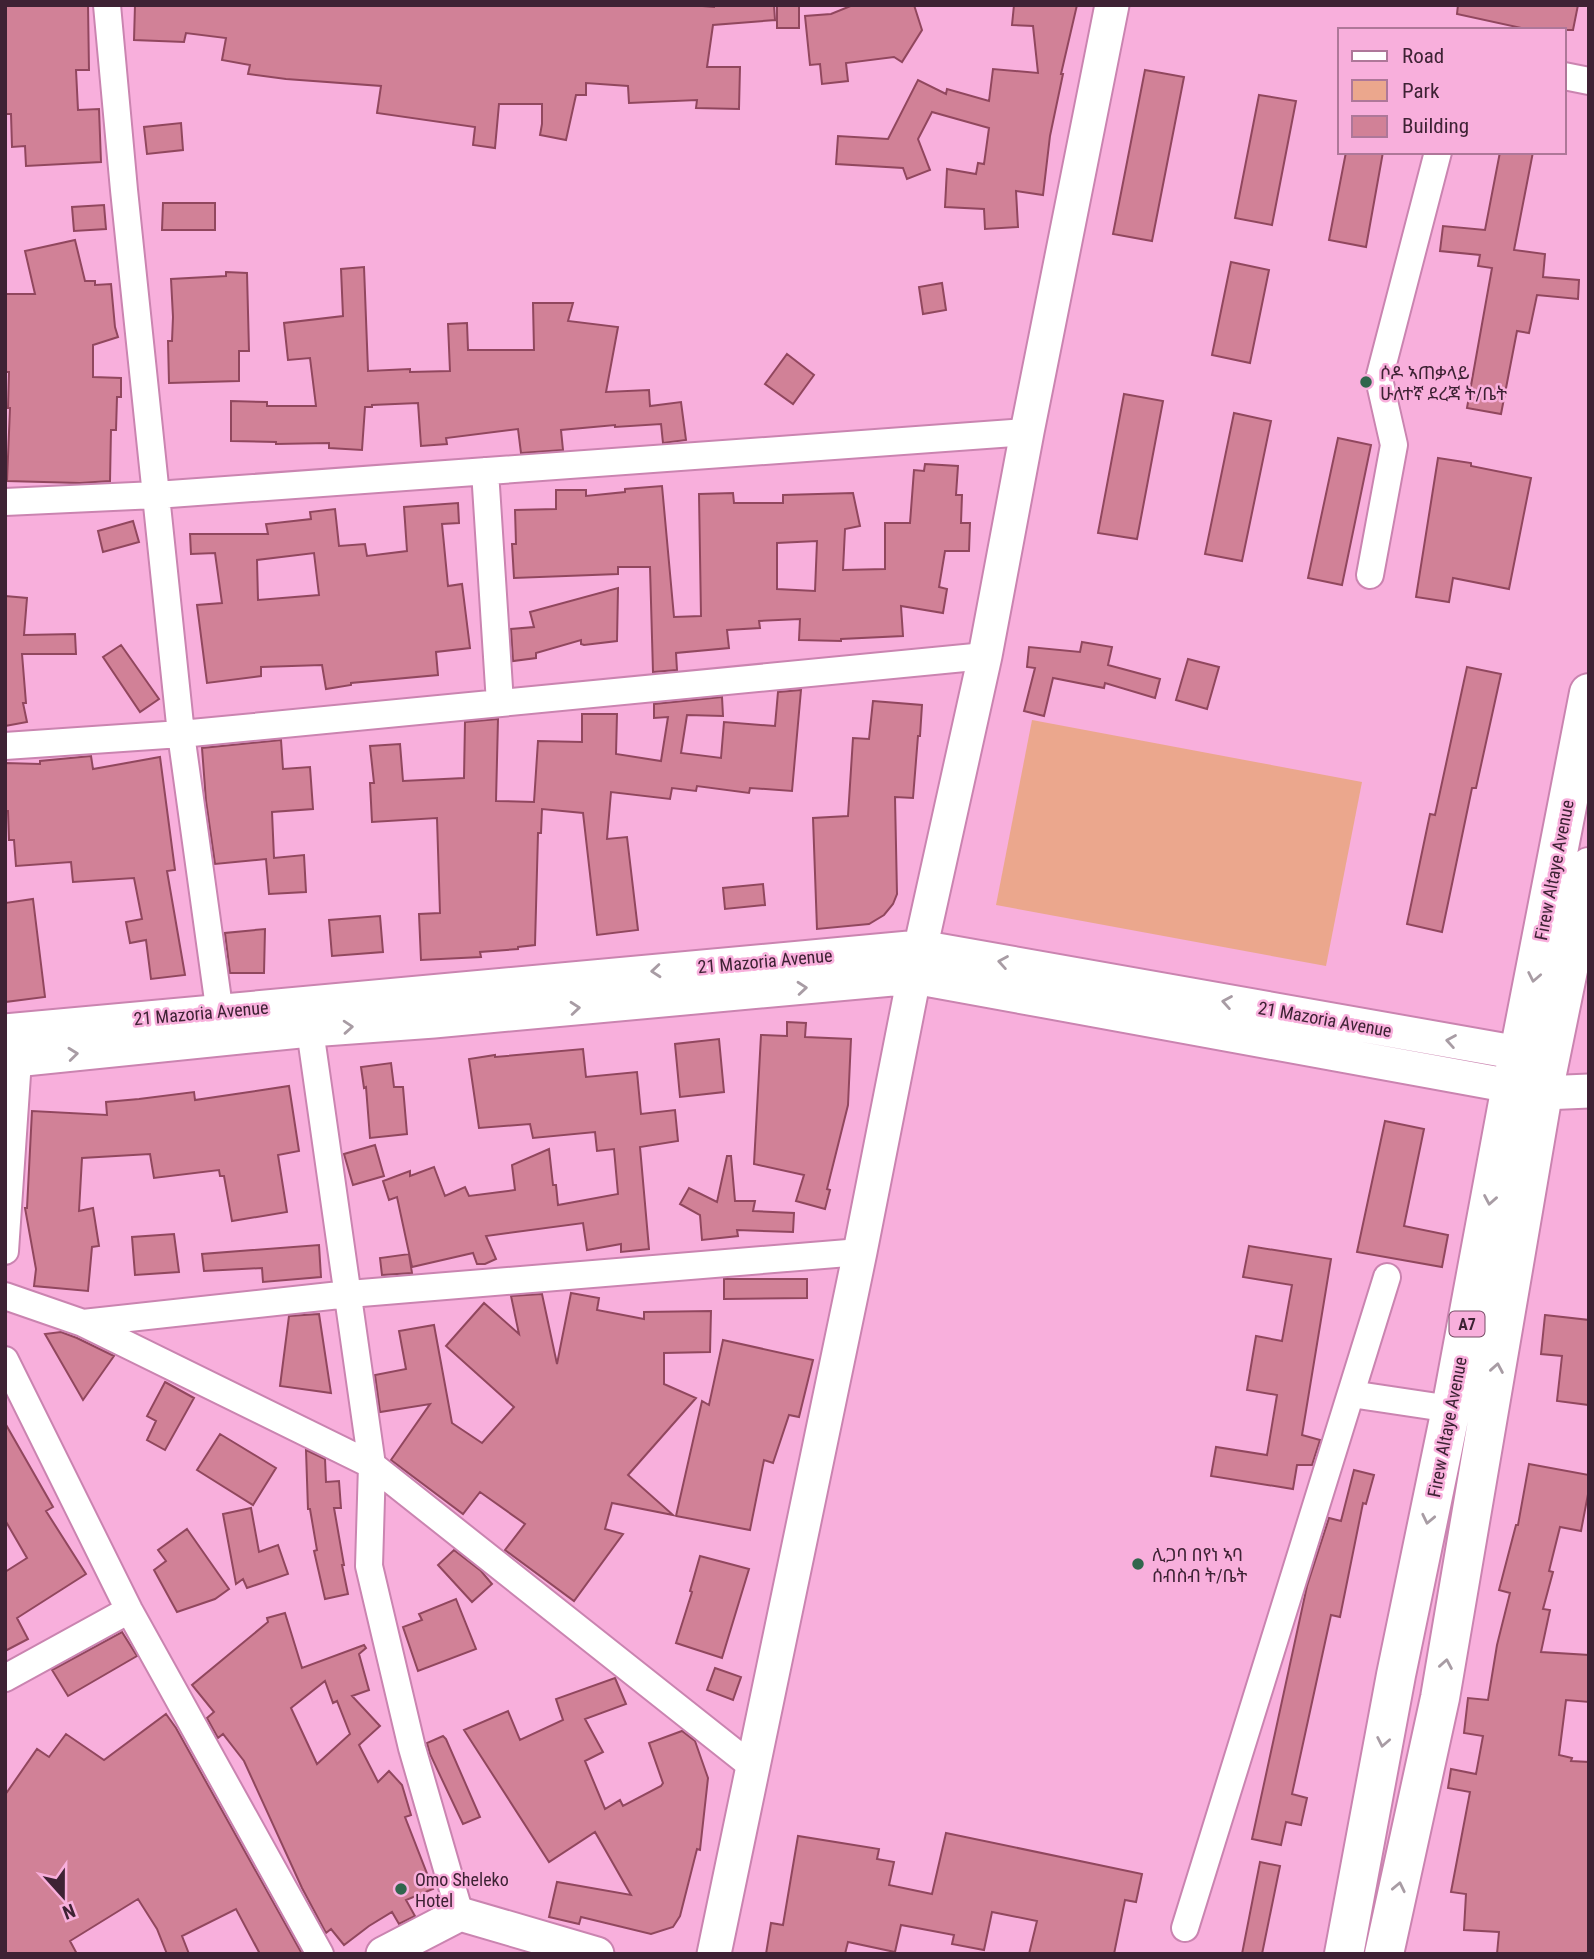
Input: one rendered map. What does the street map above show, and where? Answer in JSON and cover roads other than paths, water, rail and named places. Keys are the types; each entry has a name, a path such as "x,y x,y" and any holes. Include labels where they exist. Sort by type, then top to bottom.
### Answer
{"highway":[{"name":"Firew Altaye Avenue","path":"1384,1954 1440,1699 1490,1412 1531,1074 1589,693"},
{"name":"Firew Altaye Avenue","path":"1344,1954 1396,1675 1451,1409 1531,1074 1589,867"},
{"path":"1451,1409 1490,1412"}],"main road":[{"path":"714,1954 860,1252 917,962 985,656 1112,5"},
{"name":"21 Mazoria Avenue","path":"221,1024 310,1030 434,1021 917,962"},
{"name":"21 Mazoria Avenue","path":"9,1051 221,1024 917,962 1531,1074 1589,1091"},
{"name":"21 Mazoria Avenue","path":"1531,1074 1589,1078"},
{"path":"383,1954 460,1914 597,1954"}],"street":[{"path":"107,5 181,734 221,1024"},
{"path":"1566,76 1589,81"},
{"path":"1370,575 1394,444 1379,379 1437,154"},
{"path":"5,502 156,495 1027,432"},
{"path":"485,471 500,703"},
{"path":"5,746 181,734 985,656"},
{"path":"310,1030 372,1465 369,1566 412,1748 460,1914"},
{"path":"5,1251 9,1051"},
{"path":"83,1323 349,1294 860,1252"},
{"path":"1185,1928 1387,1277"},
{"path":"5,1296 83,1323 372,1465 753,1767"},
{"path":"5,1360 129,1610 320,1954"},
{"path":"1351,1394 1451,1409"},
{"path":"5,1678 129,1610"}],"place":[{"name":"ሶዶ ኣጠቃላይ ሁለተኛ ደረጃ ት/ቤት","path":"1366,382"},
{"name":"ሊጋባ በየነ ኣባ ሰብስብ ት/ቤት","path":"1138,1564"},
{"name":"Omo Sheleko Hotel","path":"401,1889"}]}
